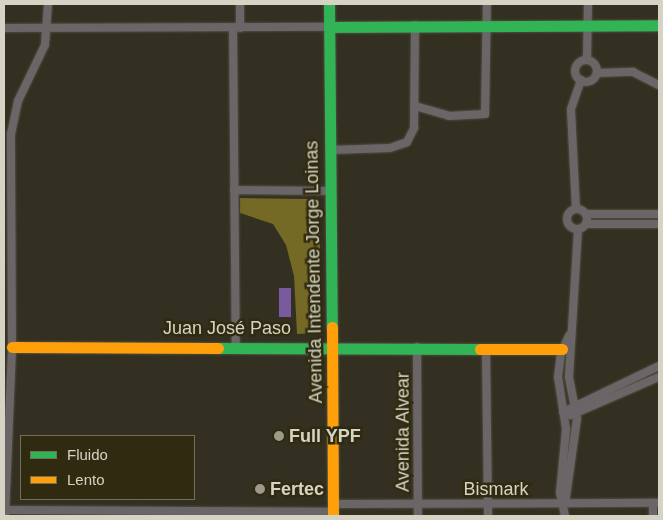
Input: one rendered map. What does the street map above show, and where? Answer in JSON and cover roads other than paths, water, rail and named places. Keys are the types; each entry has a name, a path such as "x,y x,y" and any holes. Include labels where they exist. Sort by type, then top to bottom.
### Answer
{"street":[{"path":"5,512 12,347 11,134 18,101 45,46 48,28 48,4"},
{"path":"236,346 234,190 236,28 240,4"},
{"name":"Avenida Intendente Jorge Loinas","path":"329,4 333,511"},
{"path":"415,106 449,116 485,114 483,25 487,4"},
{"path":"588,4 587,60 597,73"},
{"path":"330,150 390,148 407,142 414,128 415,25"},
{"path":"4,28 659,25"},
{"path":"576,209 586,214 658,212 659,225 582,227 567,218 576,209 571,109 580,80 576,68 587,60"},
{"path":"597,73 633,72 659,86"},
{"path":"580,80 591,81 597,73"},
{"path":"234,190 330,191"},
{"path":"565,516 564,504 575,411 569,393 569,336 582,227 586,214"},
{"path":"564,504 560,493 564,415 558,377 562,349 569,336"},
{"name":"Juan José Paso","path":"12,347 236,346 562,349"},
{"name":"Avenida Alvear","path":"418,347 418,516"},
{"path":"486,348 488,516"},
{"path":"575,411 659,366"},
{"path":"564,415 659,377"},
{"path":"653,516 656,503"},
{"name":"Bismark","path":"5,512 242,514 333,511 418,504 656,503"}],"place":[{"name":"Full YPF","path":"279,436"},
{"name":"Fertec","path":"260,489"}]}
